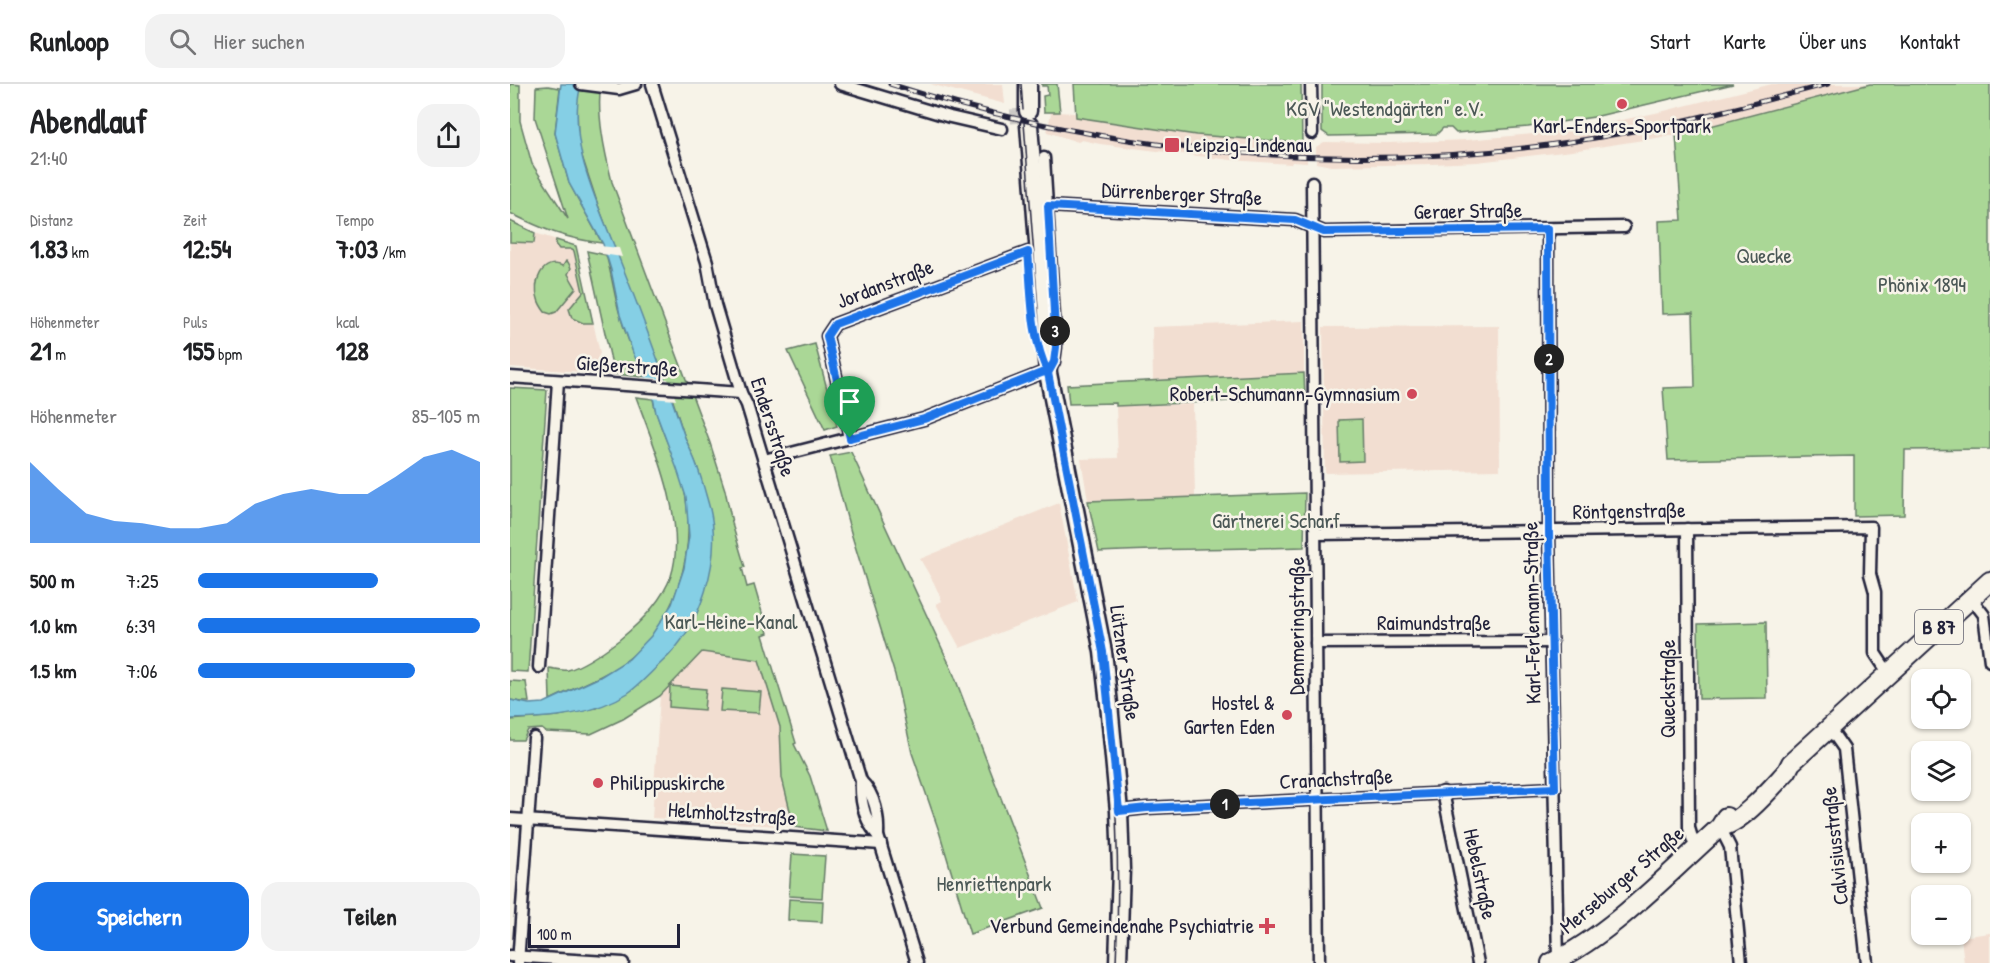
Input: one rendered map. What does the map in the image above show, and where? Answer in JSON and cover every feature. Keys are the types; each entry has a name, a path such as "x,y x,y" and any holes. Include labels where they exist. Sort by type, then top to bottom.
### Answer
{"main road":[{"name":"Lützner Straße","path":"1016,84 1025,108 1048,373 1103,652 1119,811 1121,869 1118,963"},
{"name":"Lützner Straße","path":"1025,108 1028,252 1035,337 1039,354 1048,373"},
{"name":"Merseburger Straße","path":"1555,961 1579,948 1619,917 1720,826 1726,826 1749,809 1787,771 1791,763 1990,581"}],"street":[{"path":"581,84 619,90 636,84"},
{"name":"Endersstraße","path":"652,84 707,262 715,305 741,393 747,405 861,781 860,799 869,825 879,840 917,963"},
{"path":"840,84 950,117 1002,129"},
{"path":"1311,84 1312,133"},
{"name":"Lützner Straße","path":"1044,158 1056,347 1054,362 1048,373"},
{"name":"Demmeringstraße","path":"1312,182 1319,963"},
{"name":"Dürrenberger Straße","path":"1048,206 1295,220 1313,228"},
{"name":"Geraer Straße","path":"1313,228 1324,232 1624,227"},
{"name":"Karl-Ferlemann-Straße","path":"1548,229 1549,532 1555,788 1555,961"},
{"name":"Jordanstraße","path":"850,438 827,336 835,324 1028,252"},
{"path":"764,460 924,419 1044,372 1048,373"},
{"name":"Gießerstraße","path":"510,377 741,393"},
{"path":"539,667 558,381"},
{"name":"Röntgenstraße","path":"1316,534 1871,527 1870,574 1875,592 1875,653 1889,674"},
{"name":"Queckstraße","path":"1687,530 1689,828 1693,841 1698,846"},
{"path":"1971,598 1984,615 1990,661"},
{"name":"Raimundstraße","path":"1316,643 1552,642"},
{"name":"Calvisiusstraße","path":"1830,729 1844,749 1867,963"},
{"path":"534,738 516,958 623,963"},
{"name":"Cranachstraße","path":"1119,811 1443,792 1555,788"},
{"name":"Hebelstraße","path":"1443,792 1478,963"},
{"name":"Helmholtzstraße","path":"510,819 879,840"},
{"path":"1720,826 1730,847 1741,963"}],"shaded area":[{"path":"930,84 1003,84 1005,104"},
{"path":"1772,84 1870,84 1676,135 1572,151 1477,162 1331,166 1316,163 1316,147 1324,142 1388,143 1467,140 1544,133 1660,112"},
{"path":"1051,113 1076,113 1077,117 1178,132 1286,142 1286,146 1307,146 1307,163 1231,160 1082,140 1078,142 1047,132"},
{"path":"510,221 535,233 576,246 600,353 597,373 510,367"},
{"path":"1304,321 1304,373 1153,380 1152,327"},
{"name":"Robert-Schumann-Gymnasium","path":"1499,326 1500,470 1325,473 1323,327"},
{"path":"1193,404 1195,497 1088,501 1081,459 1118,458 1116,406"},
{"path":"1059,503 1078,602 960,648 936,604 942,601 920,559"},
{"path":"702,652 760,660 780,727 782,778 794,827 652,818 660,696"},
{"path":"1990,933 1990,963 1964,963 1962,945 1971,945 1971,936"}],"green space":[{"path":"510,84 520,85 520,121 532,164 568,219 535,118 536,87 560,88 555,133 569,183 602,243 554,232 510,213"},
{"name":"Karl-Heine-Kanal","path":"581,84 601,84 600,121 612,182 710,443 745,567 742,568 747,587 754,585 768,633 763,635 796,743 794,744 810,776 827,831 794,827 782,778 780,727 759,660 702,652 660,696 623,719 591,734 546,732 542,729 528,730 523,740 510,740 510,720 558,716 596,708 628,692 713,543 710,512 697,466 598,205 578,144 577,98"},
{"path":"1042,84 1057,84 1060,112 1044,112 1043,96 1048,95 1047,86 1042,86"},
{"path":"1074,84 1301,84 1302,143 1196,135 1076,117"},
{"name":"KGV \"Westendgärten\" e.V.","path":"1322,84 1733,84 1594,117 1528,127 1456,133 1451,128 1443,128 1437,134 1329,136 1322,131"},
{"path":"1870,84 1990,84 1990,449 1905,450 1904,515 1854,516 1854,456 1668,460 1663,388 1695,387 1693,313 1662,314 1659,221 1682,220 1676,135"},
{"path":"510,221 535,233 534,243 510,242"},
{"path":"556,240 576,246 593,323 583,323 572,318 569,309 583,292 574,251 559,249 555,244"},
{"path":"587,251 606,255 622,323 645,377 614,374"},
{"path":"566,261 571,268 568,274 576,288 556,312 551,314 545,312 536,293 540,273 549,265 563,266"},
{"path":"815,344 837,426 825,430 788,351"},
{"path":"1304,373 1305,398 1116,406 1116,403 1069,404 1067,385"},
{"path":"510,388 547,390 528,672 510,671"},
{"path":"636,397 653,399 686,499 687,543 678,587 658,628 644,645 618,666 550,700 549,668 568,670 574,668 619,640 650,611 671,576 675,556 672,510 667,485"},
{"path":"1362,419 1363,461 1340,462 1339,420"},
{"name":"Henriettenpark","path":"851,452 952,670 1043,908 970,934 939,831 912,753 895,675 830,456"},
{"name":"Gärtnerei Scharf","path":"1305,493 1304,547 1099,552 1088,501"},
{"path":"1766,622 1767,698 1699,699 1698,624"},
{"path":"510,681 526,682 529,702 510,700"},
{"path":"670,686 706,689 704,710 669,707"},
{"path":"722,689 761,692 759,713 720,711"},
{"path":"792,854 825,856 822,898 789,896"},
{"path":"789,899 823,901 822,922 788,920"}],"water":[{"path":"561,84 581,84 577,106 578,129 587,173 699,471 710,509 713,550 705,592 688,630 676,647 637,686 615,700 586,711 541,718 510,719 510,700 529,704 544,703 600,677 629,659 651,636 672,604 684,568 689,536 686,497 656,413 652,392 633,353 620,315 603,244 569,183 555,133"}],"pier":[{"path":"600,246 619,248 622,257 602,254"},
{"path":"641,377 668,379 676,400 650,398"}],"tunnel":[{"path":"1018,109 1019,123"}],"tram line":[{"path":"1021,84 1023,110"},
{"path":"1024,123 1044,372 1096,627 1106,693 1117,847 1116,963"}],"railway":[{"path":"890,84 979,110 1070,130 1161,145 1254,154 1346,157 1439,155 1531,147 1649,128 1828,84"}],"place":[{"name":"Karl-Enders-Sportpark","path":"1622,104"},
{"name":"Leipzig-Lindenau","path":"1172,145"},
{"name":"Robert-Schumann-Gymnasium","path":"1412,394"},
{"name":"Hostel & Garten Eden","path":"1287,715"},
{"name":"Philippuskirche","path":"598,783"},
{"name":"Verbund Gemeindenahe Psychiatrie","path":"1267,926"}],"route":[{"path":"850,438 827,336 835,324 1028,252 1035,337 1039,354 1048,373 1054,362 1056,347 1048,206 1295,220 1324,232 1548,229 1549,532 1555,788 1443,792 1119,811 1103,652 1048,373 1044,372 924,419 850,438"}],"park label":[{"name":"Quecke","path":"1764,256"},
{"name":"Phönix 1894","path":"1922,285"}]}
